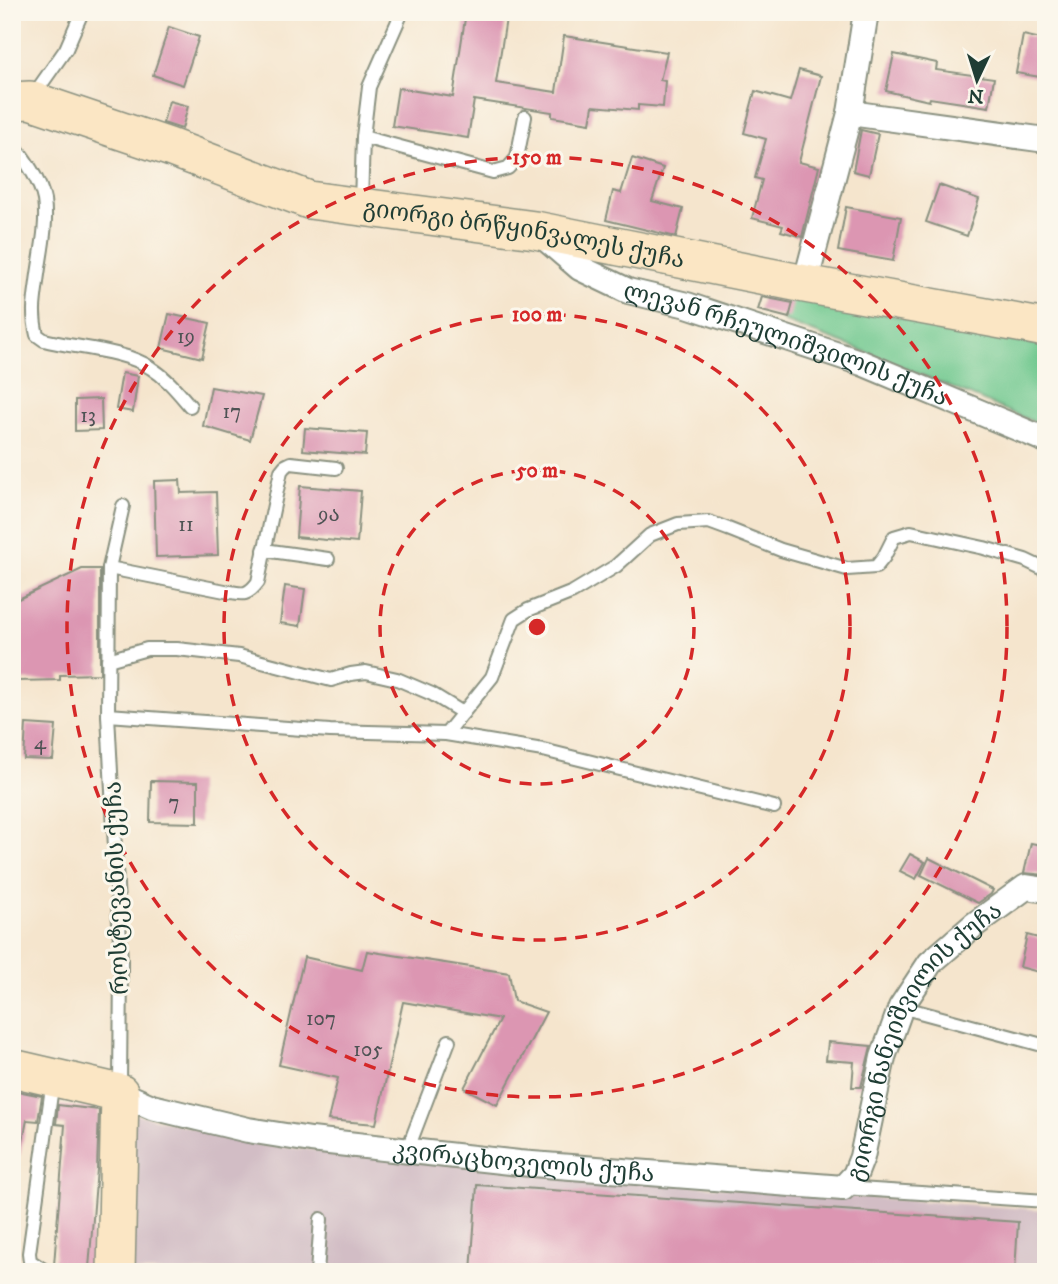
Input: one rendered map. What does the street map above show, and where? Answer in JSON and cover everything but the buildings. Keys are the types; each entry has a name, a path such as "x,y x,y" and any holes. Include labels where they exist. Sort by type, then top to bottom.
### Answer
{"street":[{"path":"804,284 850,113 866,12"},
{"name":"გიორგი ბრწყინვალეს ქუჩა","path":"21,100 169,147 309,200 535,230 804,284 1046,328"},
{"path":"850,113 1046,140"},
{"name":"ლევან რჩეულიშვილის ქუჩა","path":"535,230 580,268 628,290 687,306 862,363 1046,440"},
{"name":"გიორგი ნანეიშვილის ქუჩა","path":"843,1188 855,1175 863,1157 883,1057 901,1007 930,963 974,925 1026,887 1046,890"},
{"name":"კვირაცხოველის ქუჩა","path":"12,1068 120,1093 152,1107 248,1130 311,1140 519,1163 843,1188"},
{"name":"როსტევანის ქუჩა","path":"116,1272 120,1093"}],"lane":[{"path":"21,100 66,49 82,12"},
{"path":"361,208 363,137 369,87 402,12"},
{"path":"363,137 493,172 508,168 517,158 525,117"},
{"path":"12,144 44,197 43,234 33,317 37,335 44,340 120,355 148,366 169,382 190,406"},
{"path":"109,568 242,594 252,591 258,582 281,471 291,463 336,468"},
{"name":"როსტევანის ქუჩა","path":"120,1093 121,961 108,715 108,660 109,568 123,506"},
{"path":"446,734 492,677 514,619 528,610 573,592 616,566 650,535 678,524 709,522 781,550 847,569 876,567 894,537 911,532 1025,559 1046,570"},
{"path":"264,550 328,559"},
{"path":"108,660 147,649 177,649 239,656 331,680 366,672 397,679 432,694 463,713"},
{"path":"108,715 330,731 446,734 543,750 774,807"},
{"path":"901,1007 1046,1046"},
{"path":"407,1151 449,1041"},
{"path":"47,1272 30,1261 29,1253 53,1077"},
{"name":"კვირაცხოველის ქუჩა","path":"843,1188 1046,1201"},
{"path":"317,1272 321,1219"}],"shaded area":[{"path":"132,1113 263,1145 632,1181 1046,1210 1045,1272 127,1272"}],"green space":[{"path":"789,296 1046,344 1046,427 866,352 783,321"}]}
